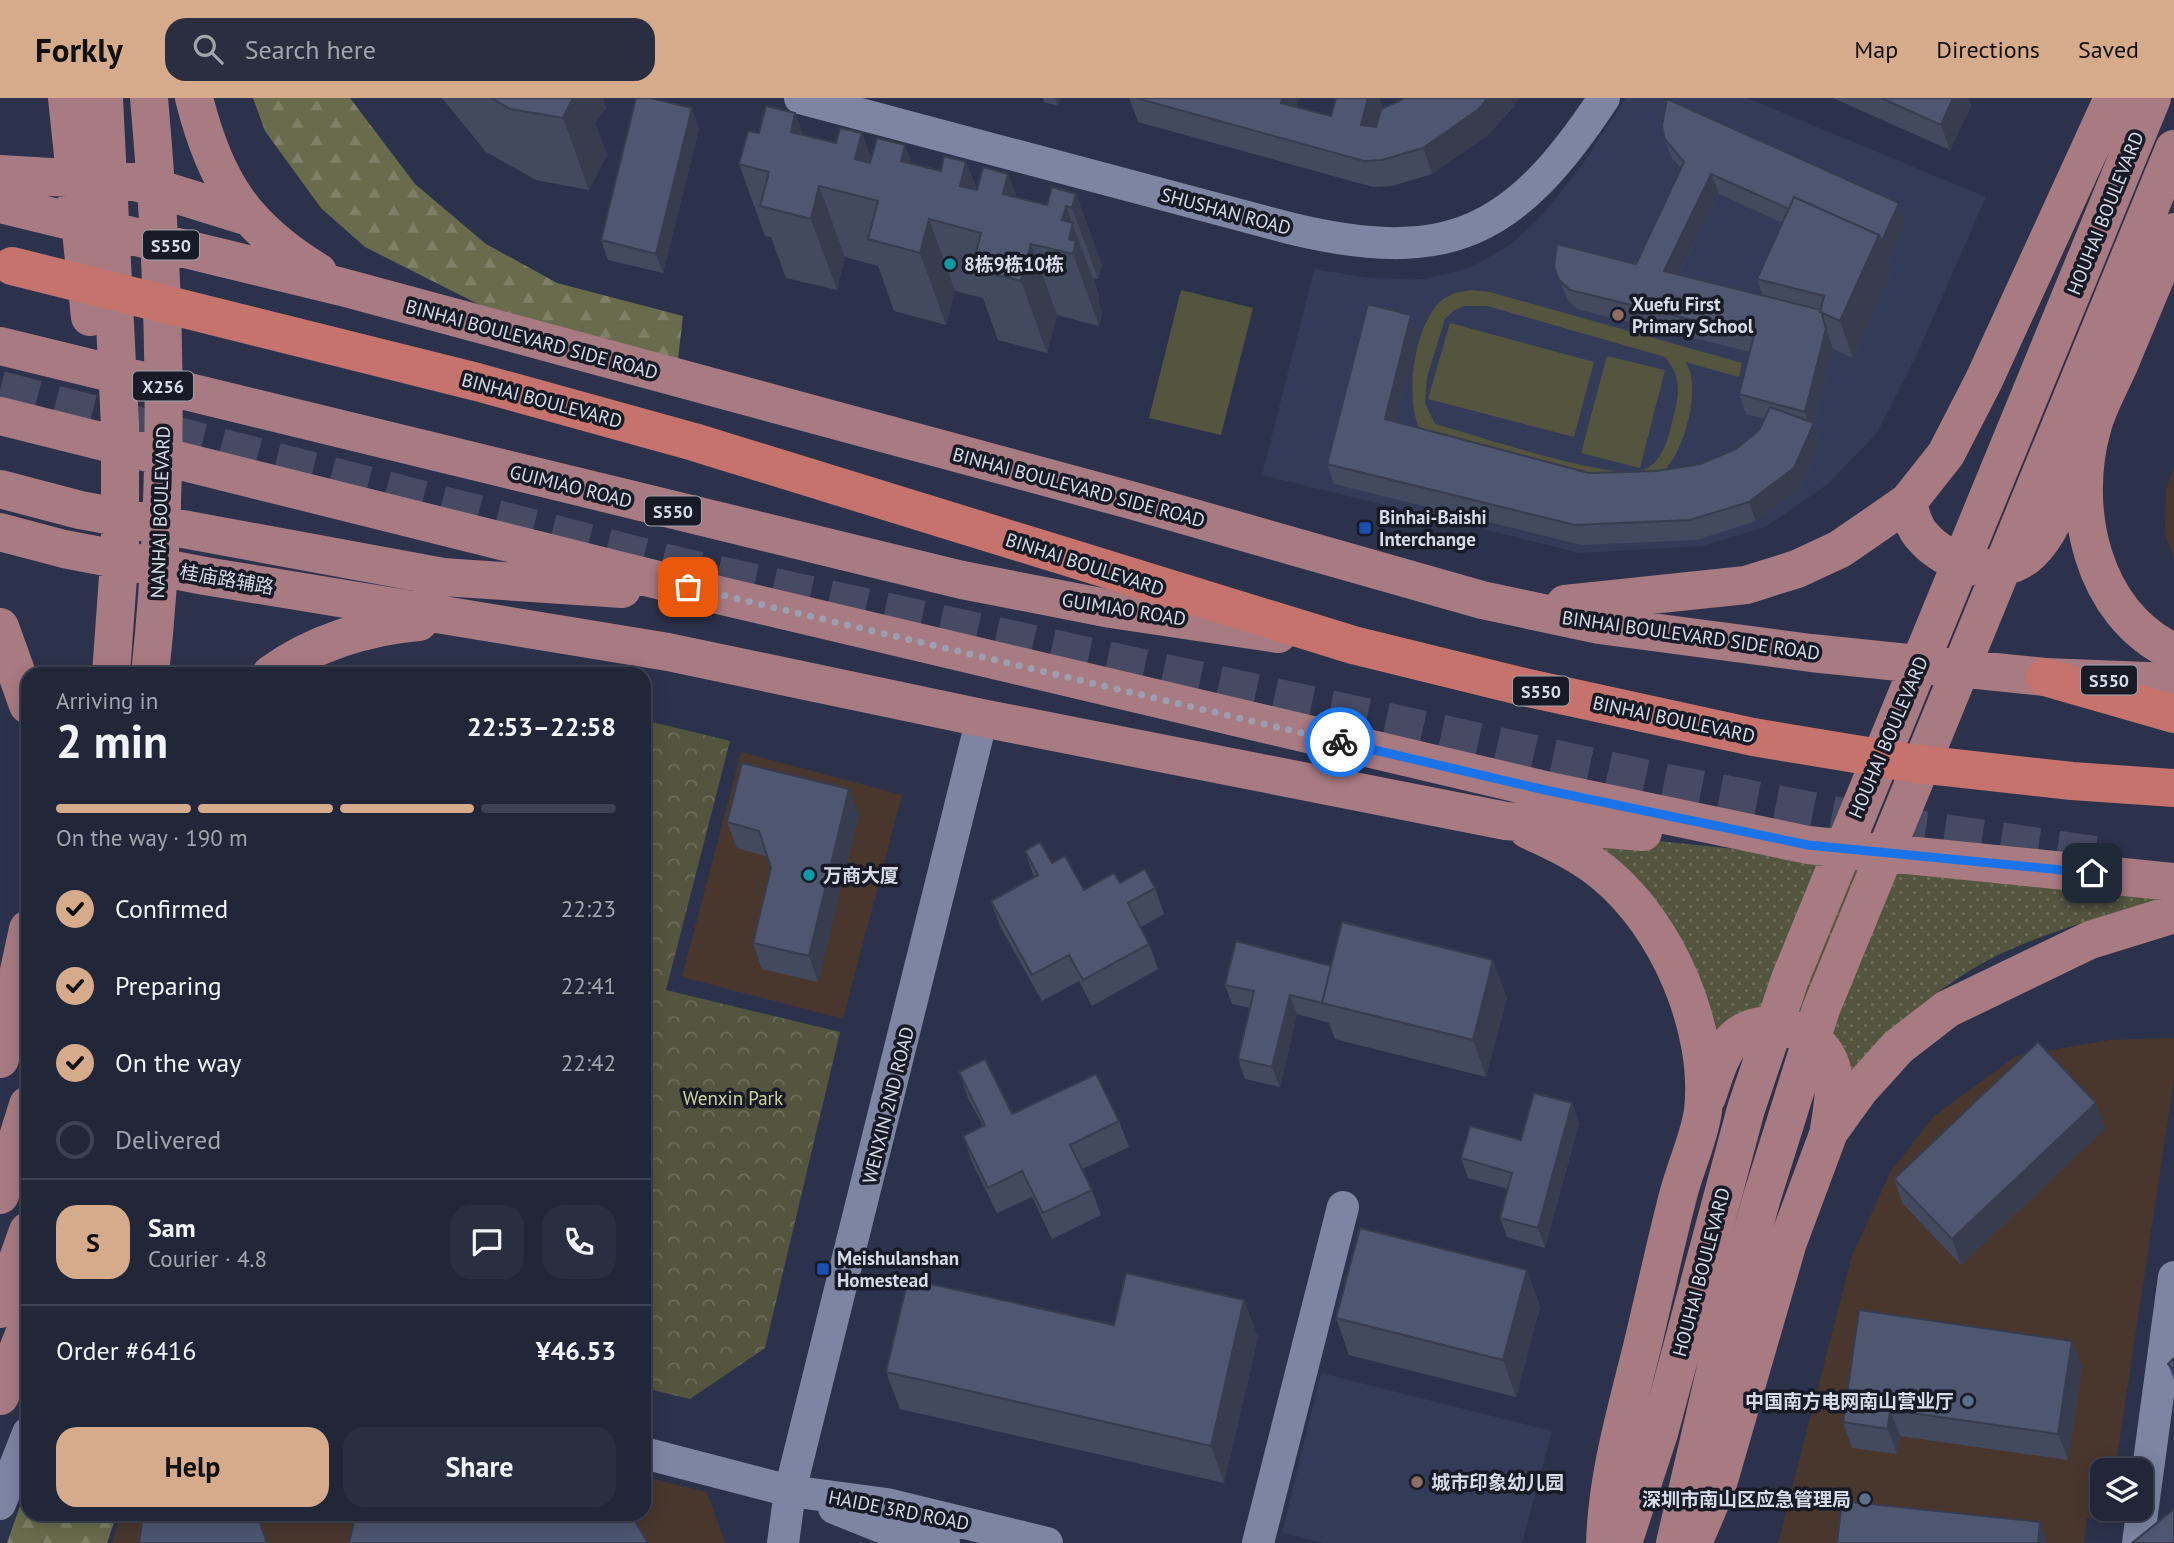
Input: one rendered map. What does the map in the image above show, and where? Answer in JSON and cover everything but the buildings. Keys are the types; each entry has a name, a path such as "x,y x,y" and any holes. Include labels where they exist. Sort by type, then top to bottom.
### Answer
{"highway":[{"name":"BINHAI BOULEVARD","path":"12,266 477,382 668,435 1353,645 1524,687 1753,737 1910,763 2072,781 2174,788"},
{"path":"2045,677 2174,714"}],"main road":[{"path":"67,98 91,325 118,402"},
{"name":"NANHAI BOULEVARD","path":"104,98 118,402 120,549 112,667"},
{"name":"NANHAI BOULEVARD","path":"149,98 154,158 164,433 159,566 151,667"},
{"path":"194,98 219,174 246,216 286,253 342,287"},
{"path":"1482,600 1572,604 1746,585 1797,569 1840,549 1908,502 1946,454 1984,380 2113,98"},
{"name":"HOUHAI BOULEVARD","path":"1623,1543 1658,1433 1731,1161 1790,979 2152,98"},
{"name":"HOUHAI BOULEVARD","path":"1675,1543 1698,1439 1762,1197 1802,1065 1839,962 2173,151"},
{"path":"0,174 136,182 246,216"},
{"name":"BINHAI BOULEVARD SIDE ROAD","path":"0,204 342,287 1134,501 1482,600 1599,625 1811,653 2045,677 2174,682"},
{"path":"1908,502 1922,536 1950,558 1985,568 2017,562 2029,554 2043,536 2094,424 2174,232"},
{"name":"GUIMIAO ROAD","path":"0,346 962,580 1111,608 1353,645"},
{"path":"0,416 715,594 1545,790 1808,845"},
{"path":"2094,424 2084,493 2093,554 2107,590 2127,619 2160,646 2174,652"},
{"path":"0,489 80,510 154,525 443,577 715,594"},
{"name":"桂庙路辅路","path":"0,532 64,549 179,571 456,618"},
{"path":"443,577 668,652"},
{"path":"281,667 344,638 395,624 456,618 668,652 982,718 1506,821 1808,845 2174,882"},
{"path":"0,627 21,686"},
{"path":"91,667 99,659 122,650 141,650 162,659 171,667"},
{"path":"1506,821 1564,846 1606,874 1641,912 1672,960 1692,1011 1701,1056 1703,1111"},
{"path":"1829,1132 1860,1089 1898,1047 1947,1010 2090,940 2174,914"},
{"path":"0,1059 21,962"},
{"path":"1605,1543 1609,1480 1679,1191 1703,1111 1722,1056 1733,1040 1745,1030 1762,1025 1782,1027 1800,1031 1820,1045 1831,1063 1834,1093 1829,1132 1788,1242 1717,1487 1693,1543"},
{"path":"2,1188 21,1127"},
{"path":"0,1309 21,1250"},
{"path":"0,1396 21,1342"}],"street":[{"name":"SHUSHAN ROAD","path":"800,98 1289,228 1342,240 1389,245 1427,242 1466,231 1497,217 1527,196 1551,171 1604,98"},
{"name":"WENXIN 2ND ROAD","path":"768,1543 790,1490 816,1400 982,718"},
{"path":"1258,1543 1343,1207"},
{"path":"2138,1543 2174,1277"},
{"path":"0,1504 21,1451"},
{"name":"HAIDE 3RD ROAD","path":"651,1455 790,1490 887,1504 1047,1543"},
{"name":"WENXIN 2ND ROAD","path":"783,1543 790,1490"},
{"name":"HAIDE 3RD ROAD","path":"790,1490 881,1527 944,1543"}],"shaded area":[{"name":"Xuefu First Primary School","path":"1626,98 1747,98 1986,197 1918,352 1877,433 1828,484 1765,527 1702,546 1580,553 1262,475 1314,269 1370,278 1425,279 1472,267 1513,243 1543,214 1580,168"},
{"path":"2174,466 2174,559 2165,532 2166,491"},
{"path":"741,752 902,795 843,1019 682,977"},
{"path":"2174,1038 2174,1079 2117,1458 2090,1458 2090,1518 2087,1518 2084,1543 1778,1543 1852,1255 1891,1171 1934,1116 2016,1056 2110,1040"},
{"name":"城市印象幼儿园","path":"1321,1373 1552,1431 1522,1543 1324,1543 1282,1533"},
{"path":"651,1479 707,1492 725,1543 112,1543 119,1521 651,1521"}],"green space":[{"path":"253,98 350,98 415,184 486,244 557,283 683,316 678,359 480,305 365,247 321,208 265,131"},
{"path":"1181,290 1253,308 1221,435 1149,418"},
{"path":"1471,290 1490,292 1742,363 1739,377 1685,362 1692,386 1684,436 1670,464 1662,472 1632,485 1420,429 1415,416 1412,382 1418,344 1424,327 1441,301","holes":["1464,306 1487,306 1665,357 1675,372 1678,396 1666,443 1655,462 1643,470 1626,472 1602,469 1435,424 1425,403 1427,377 1445,319"]},
{"path":"1450,323 1594,362 1574,437 1428,399"},
{"path":"1607,356 1665,370 1640,468 1581,453"},
{"name":"Wenxin Park","path":"651,722 730,741 666,990 840,1032 765,1348 690,1399 651,1390"},
{"path":"1564,831 2174,895 2055,932 1992,958 1925,1002 1847,1075 1828,1037 1707,1042"},
{"path":"21,1503 21,1521 115,1521 107,1543 7,1543"}],"tunnel":[{"path":"0,390 678,566 1657,781 1869,822 2108,857"}],"way so far":[{"path":"688,587 1340,742"}],"place":[{"name":"8栋9栋10栋","path":"950,264"},
{"name":"Xuefu First Primary School","path":"1618,315"},
{"name":"Binhai-Baishi Interchange","path":"1365,528"},
{"name":"万商大厦","path":"809,875"},
{"name":"Meishulanshan Homestead","path":"823,1269"},
{"name":"中国南方电网南山营业厅","path":"1968,1401"},
{"name":"城市印象幼儿园","path":"1417,1482"},
{"name":"深圳市南山区应急管理局","path":"1865,1499"}],"route":[{"path":"1340,742 1545,790 1808,845 2092,873"}]}
